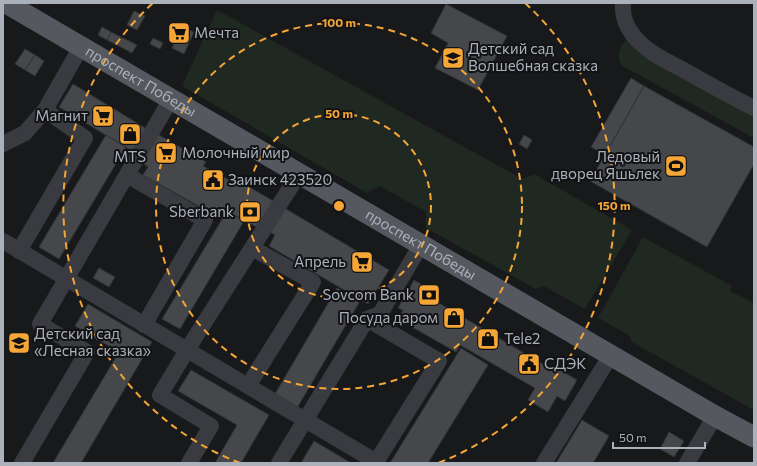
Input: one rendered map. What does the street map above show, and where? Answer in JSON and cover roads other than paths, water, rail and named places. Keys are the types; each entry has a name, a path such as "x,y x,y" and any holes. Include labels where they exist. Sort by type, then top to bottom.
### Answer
{"main road":[{"name":"проспект Победы","path":"6,3 715,416 754,436"}],"street":[{"path":"623,3 625,22 639,42 654,54 754,108"},
{"path":"3,144 25,133 45,110 81,47"},
{"path":"22,463 87,352 40,324 171,99"},
{"path":"19,251 85,138 45,110"},
{"path":"189,463 211,426 160,395 299,174"},
{"path":"127,175 205,220 144,325"},
{"path":"3,241 377,462 438,361 367,318"},
{"path":"279,463 367,318 380,314 421,245"},
{"path":"248,386 313,282 252,248"},
{"path":"544,463 611,355"},
{"path":"687,463 715,416"}],"place":[{"name":"Мечта","path":"179,33"},
{"name":"Детский сад Волшебная сказка","path":"453,58"},
{"name":"Магнит","path":"103,116"},
{"name":"MTS","path":"130,134"},
{"name":"Молочный мир","path":"166,153"},
{"name":"Ледовый дворец Яшьлек","path":"676,166"},
{"name":"Заинск 423520","path":"213,180"},
{"name":"Sberbank","path":"250,212"},
{"name":"Апрель","path":"362,262"},
{"name":"Sovcom Bank","path":"429,295"},
{"name":"Посуда даром","path":"454,318"},
{"name":"Tele2","path":"488,339"},
{"name":"Детский сад «Лесная сказка»","path":"19,343"},
{"name":"СДЭК","path":"529,364"}]}
